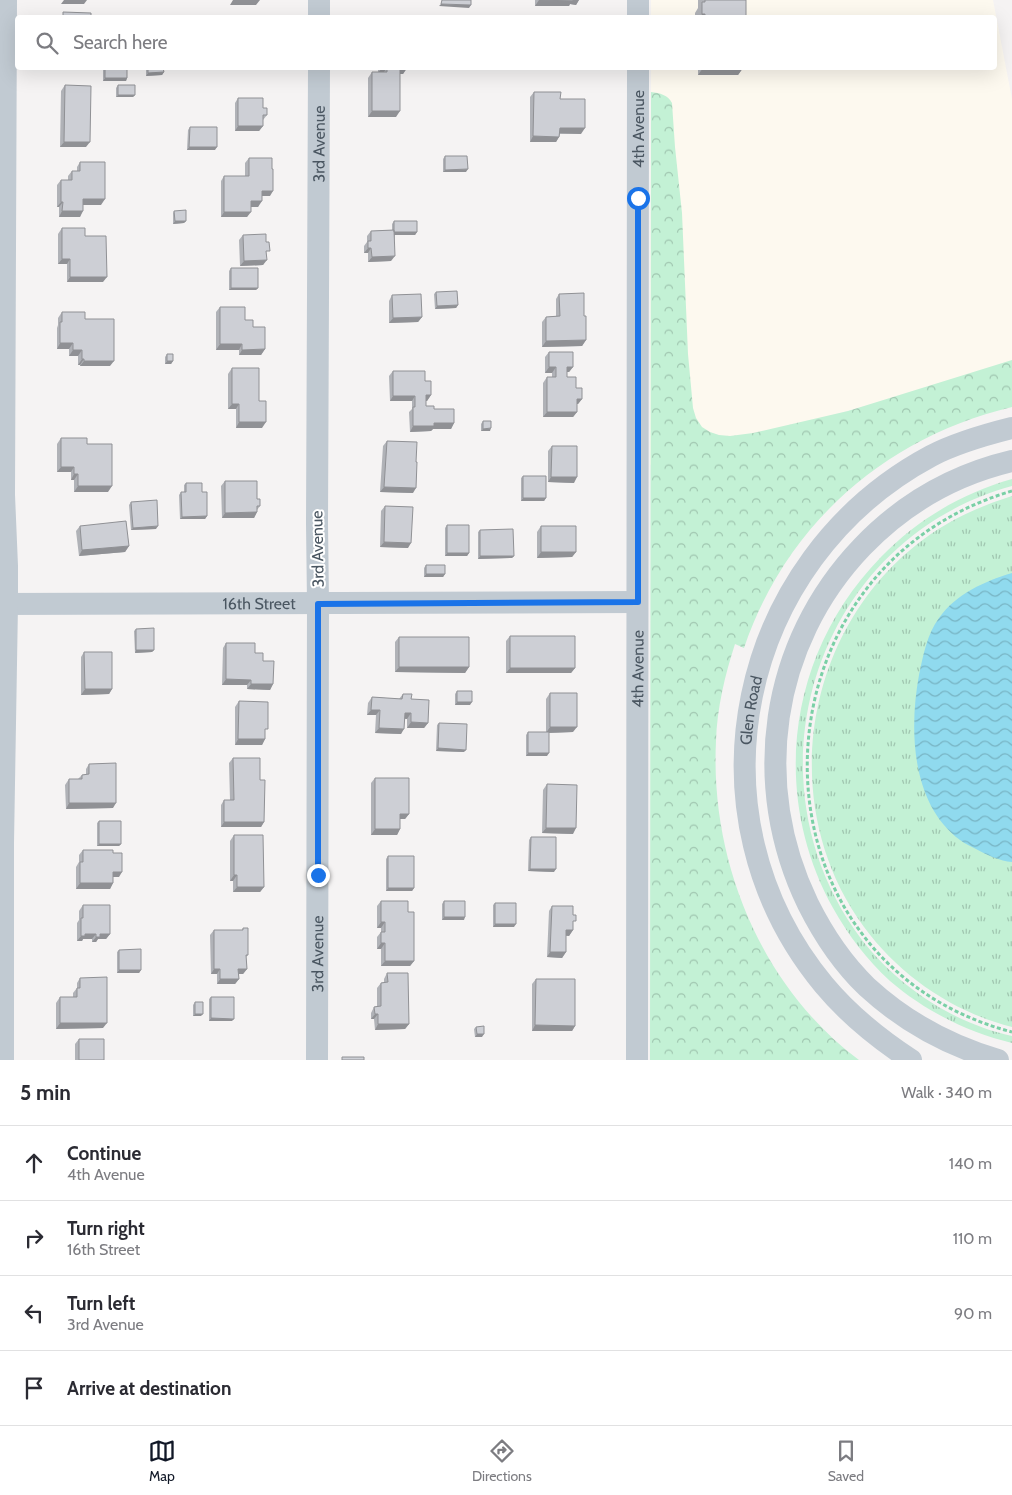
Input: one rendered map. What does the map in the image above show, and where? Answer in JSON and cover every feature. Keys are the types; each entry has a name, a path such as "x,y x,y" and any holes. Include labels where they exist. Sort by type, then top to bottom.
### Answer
{"street":[{"path":"3,1060 4,604 7,566 4,495 6,0"},
{"path":"319,0 319,15"},
{"path":"638,0 638,15"},
{"name":"3rd Avenue","path":"317,1060 318,604 316,523 319,70"},
{"name":"4th Avenue","path":"637,1060 638,70"},
{"name":"Glen Road","path":"911,1060 874,1034 825,987 796,946 770,895 753,841 747,806 744,755 750,702 760,662 781,609 813,558 841,525 878,491 931,456 963,442 1012,428"},
{"name":"Glen Road","path":"998,1060 951,1042 914,1023 867,987 841,957 811,910 790,859 778,805 775,768 779,713 783,692 795,654 808,621 818,603 841,571 887,523 928,493 966,474 1012,461"},
{"name":"16th Street","path":"4,604 638,602"}],"path":[{"path":"1012,491 975,504 930,529 896,558 860,598 841,628 822,672 810,723 807,760 810,804 819,846 837,891 862,932 896,970 922,991 963,1014 1012,1032"}],"shaded area":[{"path":"651,0 993,0 996,15 651,15"},
{"path":"997,21 1012,99 1012,366 650,465 651,70 997,70"}],"green space":[{"path":"651,92 663,95 672,103 682,213 688,354 693,408 696,418 702,427 719,435 730,436 753,433 848,411 1012,360 1012,407 966,421 923,440 883,464 846,492 814,525 786,562 762,603 744,648 735,644 722,692 716,741 716,786 722,831 733,875 748,918 769,959 794,996 824,1030 859,1060 650,1060"},
{"path":"1012,479 1012,486 944,514 888,557 846,611 817,673 804,740 806,809 825,876 862,940 910,988 948,1012 969,1022 1012,1036 1012,1043 979,1033 932,1011 890,981 858,947 833,908 813,863 801,817 796,771 799,724 809,679 826,635 850,594 881,557 925,520 958,500"},
{"path":"1012,496 1012,1027 969,1012 929,990 878,945 864,927 836,879 819,828 812,775 815,721 828,669 851,620 883,576 924,539 966,514"}],"water":[{"path":"1012,573 1012,862 994,857 966,844 944,825 932,807 923,786 917,764 914,718 919,675 924,653 931,631 939,618 962,595 992,580"}],"building":[{"path":"442,0 471,0 471,5 441,4"},
{"path":"539,0 573,0 573,1"},
{"path":"705,0 746,0 746,15 705,15 702,14 702,2 705,2"},
{"path":"63,12 91,13 91,15 63,15"},
{"path":"105,70 127,70 127,78 105,78"},
{"path":"148,70 164,70 164,72 148,73"},
{"path":"387,70 400,70 400,111 372,111 372,72 387,72"},
{"path":"65,85 91,86 90,142 64,142"},
{"path":"118,85 135,85 135,95 118,95"},
{"path":"534,92 561,92 560,99 585,99 585,128 560,128 559,137 533,136"},
{"path":"238,98 263,98 263,108 267,108 267,115 263,115 263,126 238,126"},
{"path":"190,127 217,127 217,147 189,147"},
{"path":"445,156 467,156 468,169 445,170"},
{"path":"249,158 272,158 273,191 262,191 262,201 251,201 251,212 224,212 224,176 249,176"},
{"path":"80,162 105,162 105,199 83,199 83,211 62,211 61,180 72,180 72,171 80,171"},
{"path":"186,210 186,221 175,221 174,211"},
{"path":"394,221 417,221 417,232 394,232"},
{"path":"62,228 85,228 85,236 106,236 107,277 70,277 70,259 62,259"},
{"path":"394,230 395,256 372,257 371,248 368,248 368,241 371,241 371,231"},
{"path":"266,234 266,242 269,242 270,251 266,251 267,260 244,261 243,235"},
{"path":"231,268 258,268 258,288 231,288"},
{"path":"457,291 458,305 437,306 436,292"},
{"path":"584,293 586,340 546,341 546,317 560,316 559,294"},
{"path":"421,294 422,317 393,318 392,295"},
{"path":"220,307 245,307 245,320 253,320 253,327 265,327 265,349 242,350 242,344 220,344"},
{"path":"62,312 85,312 85,319 114,319 114,361 84,361 82,359 82,350 73,350 73,343 60,343"},
{"path":"549,352 573,352 573,367 567,367 567,377 576,377 576,388 582,388 582,399 577,399 577,412 547,412 547,377 556,377 556,367 549,367"},
{"path":"167,354 173,354 173,361 167,361"},
{"path":"232,368 259,368 259,401 266,401 266,422 239,422 239,404 232,404"},
{"path":"393,371 425,371 425,381 431,381 431,395 426,395 426,406 434,406 434,409 454,409 454,423 434,423 434,426 413,426 415,396 393,396"},
{"path":"483,421 491,421 491,428 483,429"},
{"path":"61,438 87,438 87,444 112,444 112,486 78,486 78,474 74,474 74,467 61,467"},
{"path":"387,441 417,442 416,488 384,487"},
{"path":"552,446 577,446 577,477 551,477"},
{"path":"523,476 546,476 546,498 523,498"},
{"path":"225,481 257,481 257,499 260,499 260,506 257,506 257,512 225,513"},
{"path":"186,483 202,483 202,492 207,492 207,516 182,517 181,492 186,492"},
{"path":"157,500 158,526 133,528 131,502"},
{"path":"385,506 413,507 411,543 384,542"},
{"path":"126,521 129,546 82,550 80,526"},
{"path":"447,525 469,525 469,553 447,553"},
{"path":"541,526 576,526 576,552 541,552"},
{"path":"513,529 514,556 480,556 480,530"},
{"path":"426,565 445,565 445,574 426,574"},
{"path":"154,628 154,650 136,650 136,629"},
{"path":"510,636 575,636 575,668 510,668"},
{"path":"399,637 469,637 469,667 399,667"},
{"path":"226,643 255,643 255,653 263,653 263,661 274,661 273,684 251,684 251,680 226,679"},
{"path":"84,652 112,652 112,689 85,689"},
{"path":"457,691 472,691 472,702 457,702"},
{"path":"550,693 577,693 577,727 550,727"},
{"path":"403,694 412,694 411,699 429,700 428,723 411,722 411,713 405,713 404,729 379,728 380,710 371,710 372,697 402,699"},
{"path":"239,701 268,702 268,729 265,729 265,739 238,739"},
{"path":"439,723 467,724 466,750 438,748"},
{"path":"528,732 549,732 549,753 528,753"},
{"path":"233,758 260,758 260,780 265,780 264,822 224,822 224,800 234,800"},
{"path":"116,763 116,803 69,803 69,779 82,779 82,775 89,774 89,764"},
{"path":"375,778 409,778 409,814 400,814 400,829 375,829"},
{"path":"547,784 577,785 576,828 546,828"},
{"path":"99,821 121,821 121,844 99,844"},
{"path":"234,835 263,835 264,887 237,887 237,875 234,875"},
{"path":"531,837 556,837 556,869 530,869"},
{"path":"83,850 113,850 113,853 122,853 122,872 113,872 113,883 80,883 80,862 83,862"},
{"path":"388,856 414,856 414,888 388,888"},
{"path":"381,901 408,901 408,912 414,912 414,961 385,961 385,943 381,943 381,932 385,932 385,922 381,922"},
{"path":"444,901 465,901 465,917 444,917"},
{"path":"495,903 516,903 516,924 495,924"},
{"path":"83,905 110,905 110,934 100,934 100,937 96,937 96,934 81,936"},
{"path":"552,906 573,906 573,915 576,915 576,921 573,921 573,930 566,930 566,952 550,952"},
{"path":"243,928 248,928 247,969 238,969 239,979 220,979 220,969 214,969 214,930 243,930"},
{"path":"141,949 141,970 119,970 119,950"},
{"path":"387,973 408,973 409,1024 378,1024 378,1014 375,1014 374,1007 381,1006 381,983 388,982"},
{"path":"107,977 107,1023 60,1023 60,997 77,997 77,988 80,988 80,978"},
{"path":"536,979 575,979 575,1026 535,1025"},
{"path":"211,997 234,997 234,1019 211,1018"},
{"path":"195,1002 203,1002 203,1014 195,1014"},
{"path":"484,1026 484,1034 477,1034 476,1027"},
{"path":"79,1039 104,1039 104,1060 79,1060"},
{"path":"342,1057 364,1057 364,1060 342,1060"}],"route":[{"path":"318,875 318,604 638,602 638,198"}]}
